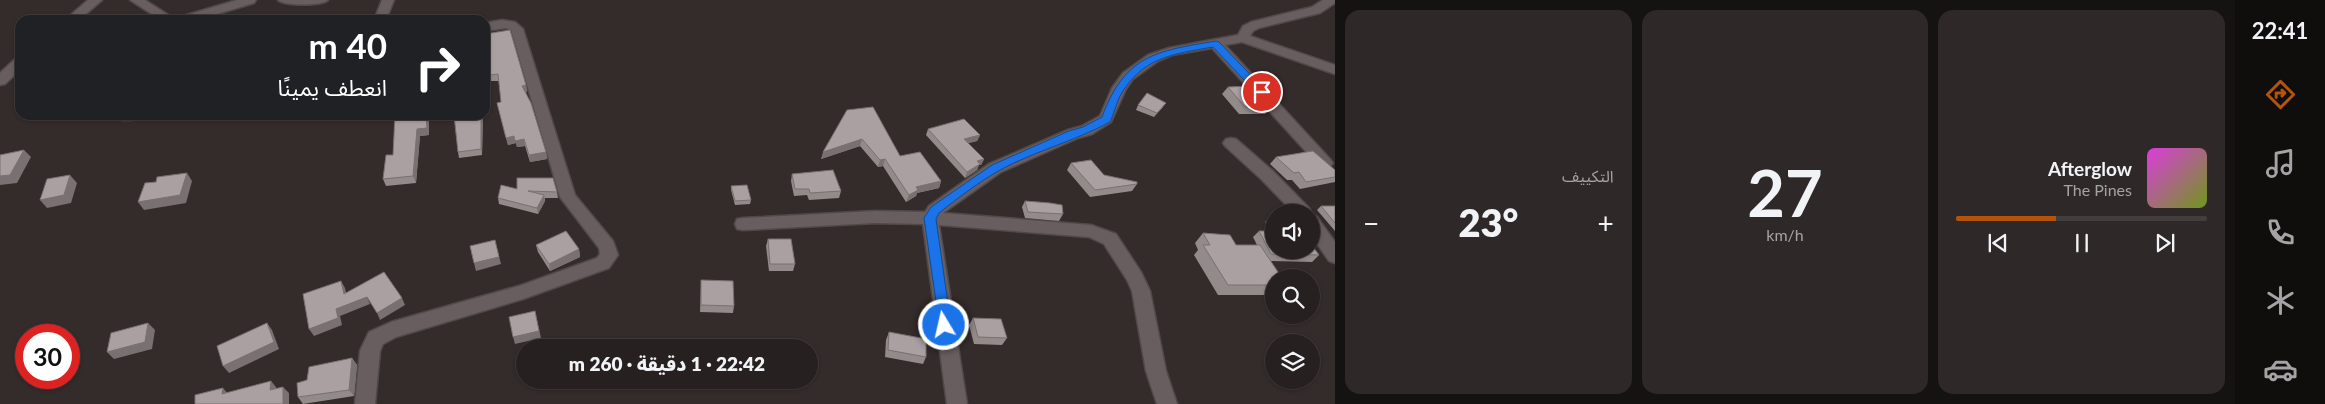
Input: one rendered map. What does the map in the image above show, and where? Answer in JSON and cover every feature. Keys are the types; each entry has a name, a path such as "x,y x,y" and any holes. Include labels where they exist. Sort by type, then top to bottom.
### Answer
{"street":[{"path":"77,15 96,0"},
{"path":"136,0 162,15"},
{"path":"200,15 250,0"},
{"path":"284,0 322,0"},
{"path":"382,15 388,0"},
{"path":"1244,38 1248,29 1255,25 1316,10 1332,0"},
{"path":"365,404 370,351 376,338 392,330 523,292 603,263 609,255 607,246 568,197 517,28 514,25 508,24 490,26"},
{"path":"957,404 930,218 935,210 995,168 1073,134 1087,130 1106,119 1119,88 1128,76 1153,58 1169,52 1244,38 1335,70"},
{"path":"1216,44 1325,163"},
{"path":"0,81 15,67"},
{"path":"1231,143 1267,175 1295,204"},
{"path":"742,224 875,217 930,218 1091,231 1106,236 1135,277 1141,291 1156,371 1167,404"},
{"path":"1320,234 1335,256"}],"building":[{"path":"510,30 526,85 522,86 531,103 546,152 529,155 524,139 515,141 514,136 506,138 497,103 501,102 498,74 490,75 490,33"},
{"path":"1253,86 1271,106 1245,107 1228,87"},
{"path":"1147,93 1166,103 1157,113 1138,105"},
{"path":"873,107 900,156 920,152 941,181 916,187 918,190 909,195 885,159 880,160 862,139 823,152 847,110"},
{"path":"964,119 980,135 964,139 984,159 977,161 980,164 967,172 928,129"},
{"path":"395,120 426,120 427,128 417,129 413,176 383,179 386,155 393,155"},
{"path":"455,120 481,120 481,149 458,152"},
{"path":"24,150 10,175 0,176 0,155"},
{"path":"1313,151 1335,170 1335,177 1306,182 1299,172 1294,173 1276,157"},
{"path":"1091,160 1104,175 1137,182 1137,184 1095,190 1071,163"},
{"path":"833,170 841,191 810,193 809,189 795,189 792,174"},
{"path":"187,173 180,195 138,202 145,183 156,182 157,177"},
{"path":"70,175 64,195 40,200 47,179"},
{"path":"517,178 553,178 557,192 528,191 544,195 537,208 498,198 501,185 517,189"},
{"path":"747,185 751,200 735,201 731,186"},
{"path":"1025,201 1062,205 1063,214 1028,212"},
{"path":"1321,206 1335,206 1335,223"},
{"path":"566,231 579,249 549,264 536,245"},
{"path":"1259,231 1265,231 1265,242"},
{"path":"1203,233 1230,235 1236,245 1260,245 1265,252 1265,259 1269,259 1276,269 1265,269 1265,285 1228,285 1203,245 1210,245"},
{"path":"768,239 791,239 795,264 770,264"},
{"path":"495,240 499,257 474,263 470,246"},
{"path":"384,272 402,298 377,313 367,297 336,309 338,318 309,329 303,294 341,281 344,294"},
{"path":"701,280 733,281 734,306 701,305"},
{"path":"535,311 539,331 513,337 509,317"},
{"path":"973,318 1001,319 1007,338 978,337"},
{"path":"148,323 145,342 107,352 111,333"},
{"path":"267,323 274,342 223,366 217,346"},
{"path":"889,332 926,339 926,357 888,350"},
{"path":"352,358 349,390 298,397 297,383 307,380 309,367"},
{"path":"271,381 270,390 283,387 283,404 195,404 195,395 223,388 222,394"}],"route":[{"path":"944,325 930,218 935,210 947,201 995,168 1073,134 1087,130 1106,119 1119,88 1128,76 1153,58 1169,52 1195,46 1216,44 1262,92"}]}
